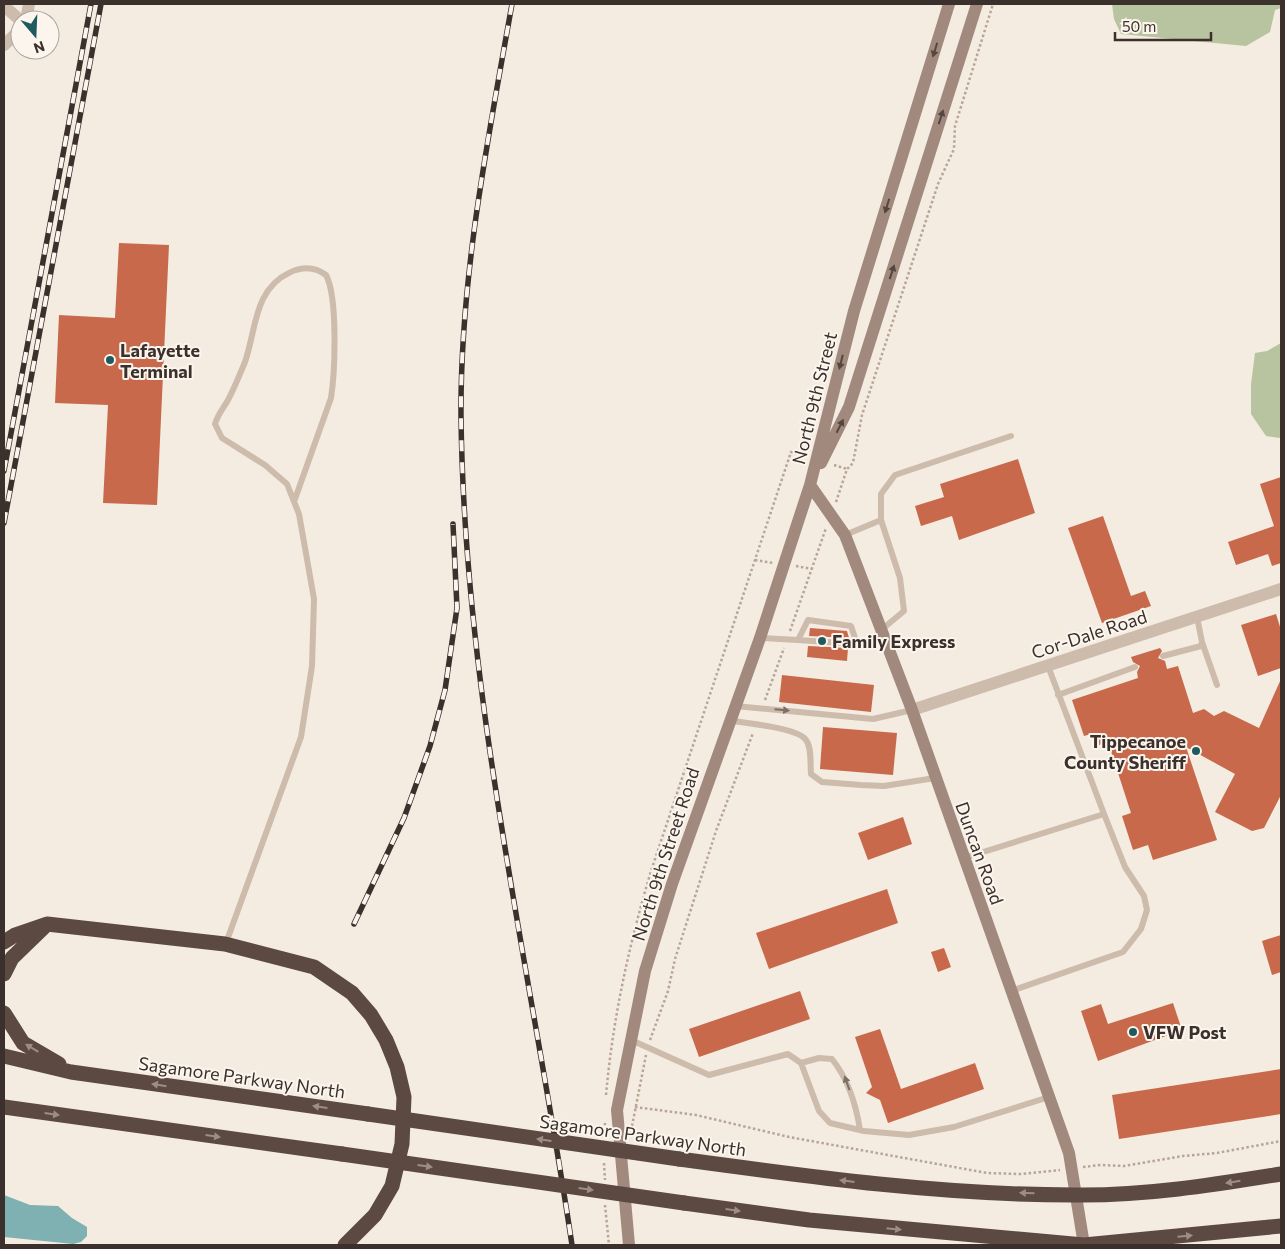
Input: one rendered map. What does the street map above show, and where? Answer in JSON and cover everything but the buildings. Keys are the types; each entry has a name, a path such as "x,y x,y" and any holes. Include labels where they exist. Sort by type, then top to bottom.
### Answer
{"highway":[{"path":"4,974 12,958 47,924"},
{"path":"4,942 16,935 47,924 226,944 314,967 352,993 371,1015 386,1040 397,1067 404,1097 402,1144 392,1186 375,1214 345,1245"},
{"path":"4,1013 23,1043 71,1072"},
{"name":"Sagamore Parkway North","path":"4,1056 71,1072 679,1159 909,1189 1076,1196 1196,1188 1281,1174"},
{"path":"4,1107 684,1204 838,1223 1084,1245 1281,1226"}],"main road":[{"name":"North 9th Street","path":"810,485 854,312 949,4"},
{"name":"North 9th Street","path":"810,485 849,407 977,4"},
{"name":"Duncan Road","path":"810,485 845,535 912,710 1069,1153 1084,1245"},
{"name":"North 9th Street Road","path":"629,1245 616,1110 645,971 672,884 734,706 760,638 810,485"}],"street":[{"name":"Cor-Dale Road","path":"912,710 1280,590"}],"lane":[{"path":"226,944 301,737 312,666 314,600 295,499 287,484 266,465 222,438 215,424 244,363 254,337 258,314 268,291 275,283 296,269 312,269 326,275 331,291 334,380 331,398 295,499"},
{"path":"760,638 857,644 882,635 904,611 900,578 881,520 881,494 895,475 1011,436"},
{"path":"845,535 881,520"},
{"path":"1197,617 1202,642 1217,684"},
{"path":"798,640 808,620 851,626 857,644"},
{"path":"1163,656 1201,646 1202,642"},
{"path":"1010,991 1123,952 1141,929 1147,910 1144,896 1125,867 1048,666"},
{"path":"1058,695 1135,667"},
{"path":"734,706 873,719 912,710"},
{"path":"729,720 792,731 806,738 809,746 811,774 822,782 884,786 935,778"},
{"path":"964,858 1104,814"},
{"path":"630,1040 709,1075 788,1054 801,1063 820,1112 830,1123 860,1130 909,1134 954,1127 1049,1097"},
{"path":"801,1063 819,1058 832,1059 843,1073 858,1117 860,1130"}],"path":[{"path":"847,469 853,463 862,415 938,184 954,149 955,126 993,4"},
{"path":"762,709 812,569"},
{"path":"632,1129 648,1048 668,991 675,959 716,831 756,726"},
{"path":"635,1107 696,1115 789,1137 987,1172 1020,1174 1049,1172"},
{"path":"1100,1165 1124,1166 1183,1156 1217,1153 1281,1141"}],"green space":[{"path":"1112,4 1281,4 1281,8 1275,10 1270,32 1246,46 1121,34 1114,19"},
{"path":"1281,343 1281,437 1279,438 1266,436 1251,414 1251,384 1255,353 1267,351"}],"water":[{"path":"4,1195 30,1205 58,1206 72,1218 87,1227 87,1236 81,1242 73,1244 4,1237"}],"railway":[{"path":"4,471 91,4"},
{"path":"4,523 101,4"},
{"path":"512,4 477,209 465,312 461,416 465,520 474,625 502,832 572,1245"},
{"path":"354,924 404,818 430,746 445,690 457,608 453,524"}],"place":[{"name":"Lafayette Terminal","path":"110,360"},
{"name":"Family Express","path":"822,641"},
{"name":"Tippecanoe County Sheriff","path":"1196,751"},
{"name":"VFW Post","path":"1133,1032"}]}
